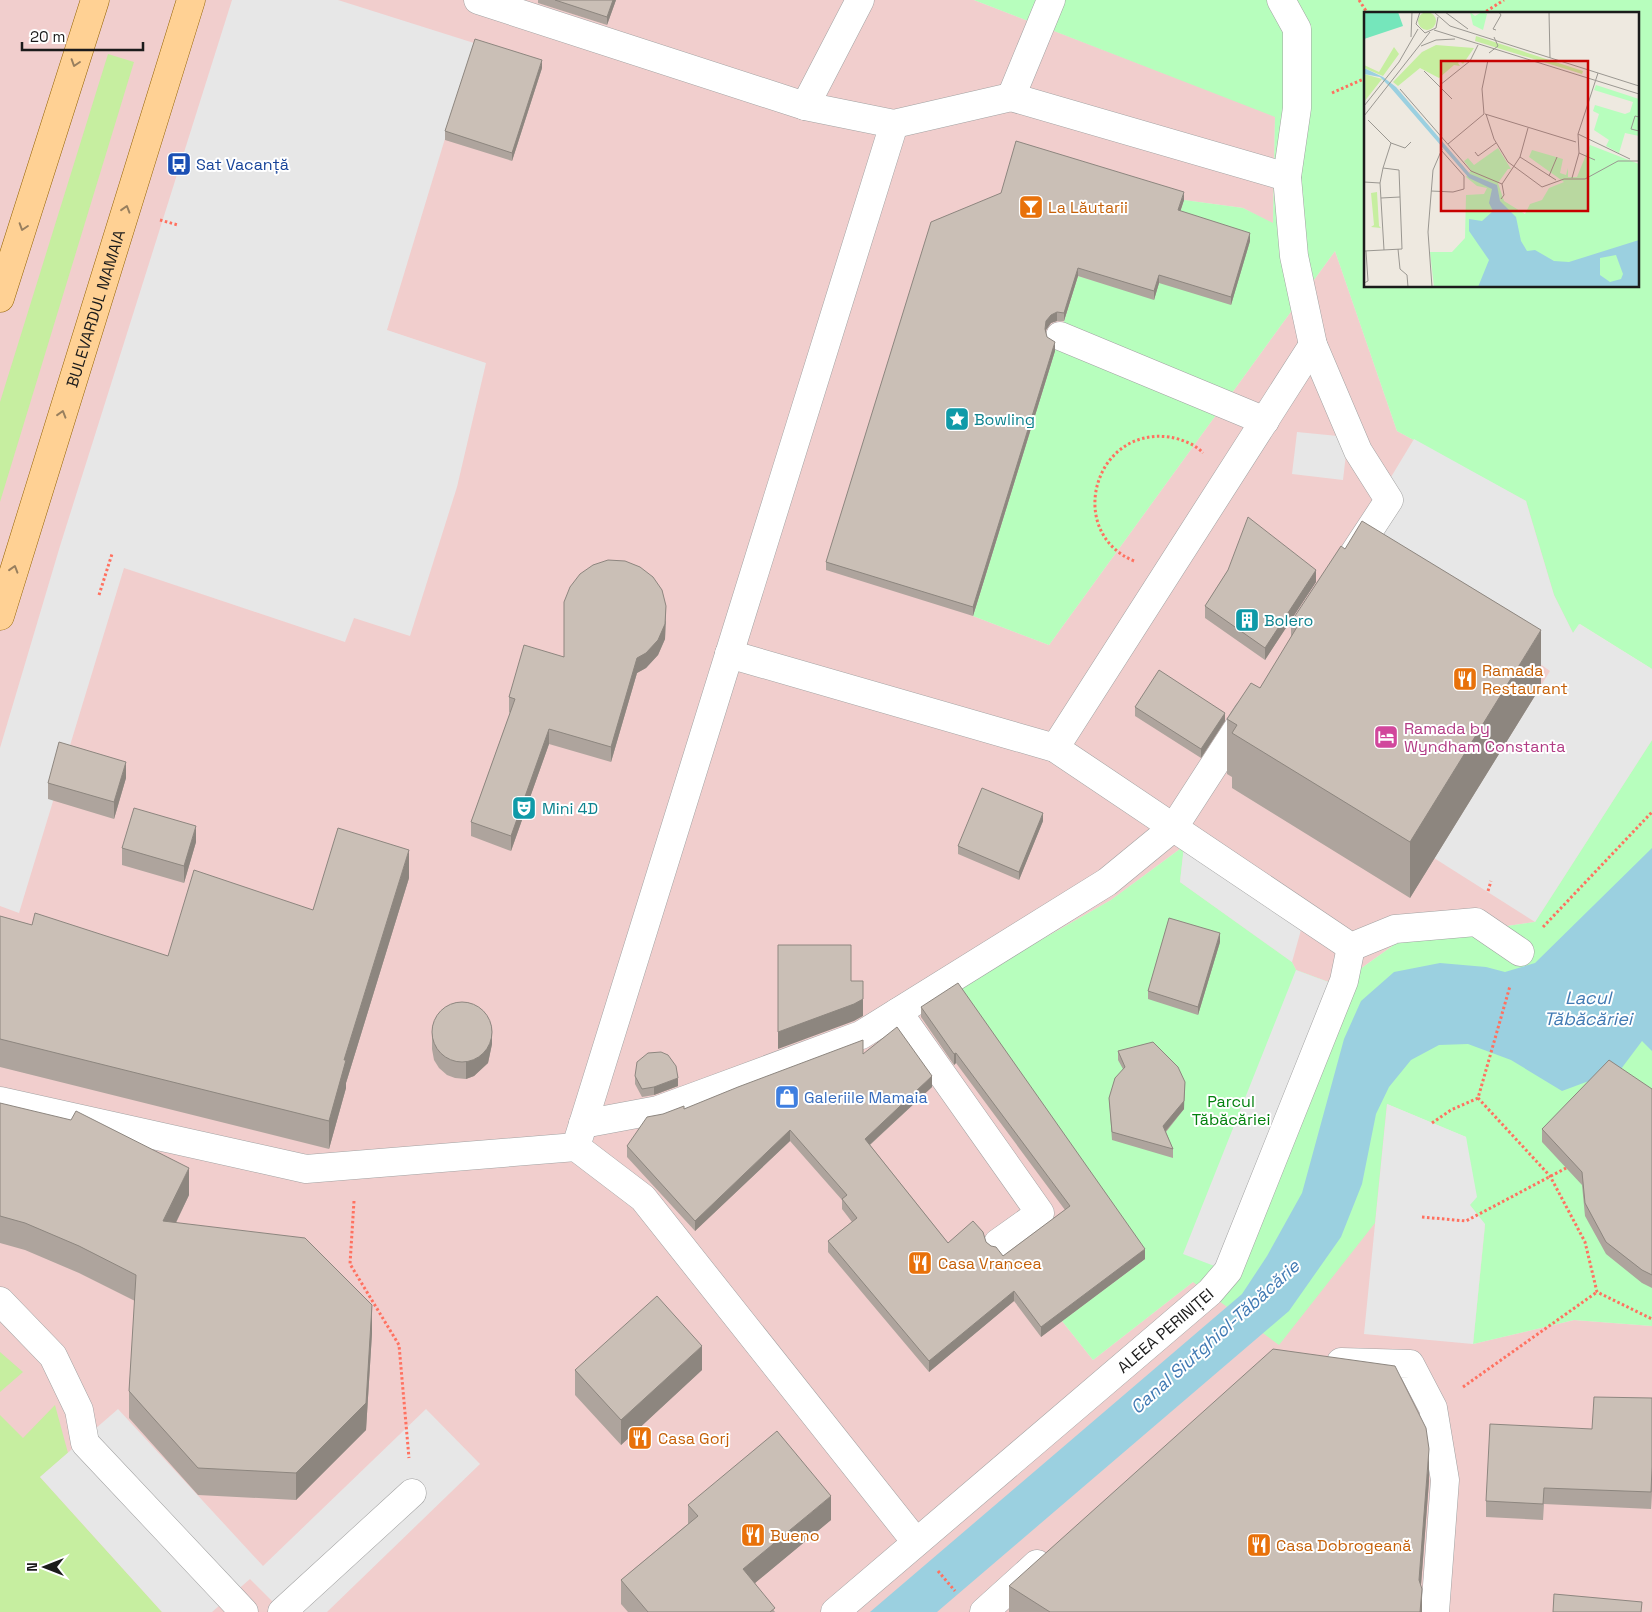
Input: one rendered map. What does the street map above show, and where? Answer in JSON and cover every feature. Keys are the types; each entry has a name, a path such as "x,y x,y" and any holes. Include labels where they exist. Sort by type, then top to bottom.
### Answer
{"main road":[{"path":"0,298 95,0"},
{"name":"BULEVARDUL MAMAIA","path":"0,616 191,0"}],"lane":[{"path":"478,0 805,106 894,124 1011,98 1288,178"},
{"path":"805,106 860,0"},
{"path":"1011,98 1052,0"},
{"path":"1281,0 1297,29 1297,108 1288,178 1294,256 1313,345 1358,451 1389,500 1336,581"},
{"path":"580,1135 894,124"},
{"path":"1060,336 1264,421"},
{"path":"1055,748 1313,345"},
{"path":"729,654 1055,748 1351,946 1395,929 1476,922 1520,952"},
{"path":"0,1101 306,1169 580,1135 658,1110 861,1035 1107,882 1174,827 1260,694"},
{"name":"ALEEA PERINIȚEI","path":"835,1612 1210,1292 1228,1271 1344,981 1351,946"},
{"path":"898,1012 1040,1213 998,1243"},
{"path":"580,1135 643,1198 916,1542"},
{"path":"0,1301 53,1356 79,1410 85,1443 244,1612"},
{"path":"1321,1362 1410,1364 1433,1408 1445,1480 1435,1612"},
{"path":"282,1612 412,1493"},
{"path":"973,1607 1057,1546"}],"path":[{"path":"1359,0 1367,12"},
{"path":"1485,12 1504,0"},
{"path":"155,219 178,226"},
{"path":"1171,567 1144,565 1124,557 1109,543 1099,526 1094,505 1096,485 1104,466 1118,450 1136,440 1157,436 1179,439 1199,449 1214,466 1223,486"},
{"path":"99,596 112,554"},
{"path":"1540,930 1652,812"},
{"path":"1478,1098 1520,952"},
{"path":"1432,1123 1451,1110 1478,1098"},
{"path":"1478,1098 1550,1176 1585,1242 1597,1292"},
{"path":"1422,1217 1466,1221 1566,1169 1573,1163"},
{"path":"357,1164 350,1264 399,1345 412,1493"},
{"path":"1597,1292 1652,1319"},
{"path":"1433,1408 1597,1292"},
{"path":"935,1567 973,1607"}],"shaded area":[{"path":"0,0 974,0 1275,116 1273,224 1243,208 1184,200 1178,218 1250,241 1231,305 1159,283 1154,300 1078,277 973,616 1049,645 1335,251 1397,431 1526,501 1574,633 1652,669 1652,740 1535,922 1398,942 1356,972 1331,983 1296,970 1292,962 1180,882 1184,846 1111,900 955,989 1145,1259 1062,1321 1093,1360 1193,1282 1387,1104 1477,1197 1485,1224 1473,1344 1574,1320 1652,1326 1652,1612 0,1612"},
{"path":"232,0 338,0 474,43 387,330 486,363 457,487 410,636 354,618 345,642 124,568 19,913 0,906 0,748 60,546"},
{"path":"1297,432 1348,437 1343,480 1292,474"},
{"path":"1414,439 1526,501 1554,595 1573,633 1579,624 1652,669 1652,740 1535,922 1434,858 1550,671 1456,603 1362,525"},
{"path":"1184,846 1301,930 1292,962 1180,882"},
{"path":"1296,970 1331,983 1217,1267 1183,1254"},
{"path":"1387,1104 1466,1137 1477,1197 1470,1205 1485,1224 1473,1344 1364,1334"},
{"path":"118,1409 263,1566 426,1409 480,1464 327,1612 283,1612 250,1579 212,1612 162,1612 40,1477"}],"green space":[{"path":"974,0 1652,0 1652,669 1580,624 1573,633 1554,595 1526,501 1397,431 1335,251 1049,645 973,616 1078,276 1154,299 1184,200 1243,208 1273,223 1275,117"},
{"path":"108,54 134,62 0,502 0,402"},
{"name":"Parcul Tăbăcăriei","path":"1652,740 1652,1326 1574,1320 1473,1344 1485,1225 1470,1205 1466,1137 1387,1104 1375,1223 1279,1345 1193,1282 1093,1360 1062,1321 1145,1259 955,989 1111,900 1184,846 1180,882 1292,962 1296,970 1331,983 1356,972 1398,942 1535,922"},
{"path":"0,1352 23,1372 0,1392"},
{"path":"55,1405 68,1453 40,1477 162,1612 0,1612 0,1415 23,1438"}],"water":[{"path":"1652,848 1652,1051 1642,1041 1621,1069 1562,1091 1511,1060 1468,1044 1439,1045 1411,1060 1389,1087 1376,1114 1362,1184 1341,1237 1289,1311 937,1612 870,1612 1242,1294 1267,1256 1302,1193 1344,1039 1361,1001 1394,972 1440,963 1486,967 1505,972 1535,963"}],"building":[{"path":"555,0 613,0 607,17"},
{"path":"475,39 542,60 512,153 445,131"},
{"path":"1016,141 1184,192 1178,210 1250,233 1231,297 1159,275 1154,291 1078,268 1064,313 1057,312 1046,321 1047,337 1055,342 973,607 826,562 931,222 1001,193"},
{"path":"1248,517 1316,570 1265,648 1205,606 1228,570"},
{"name":"Ramada by Wyndham Constanta","path":"1362,521 1541,630 1410,842 1232,733 1237,725 1227,719 1251,683 1260,688 1297,627 1291,622 1341,546 1345,549"},
{"path":"608,560 625,561 640,567 653,577 662,590 666,606 665,624 658,640 646,653 637,658 611,747 549,729 511,836 471,822 515,699 509,697 524,645 564,657 564,602 570,587 580,574 593,565"},
{"path":"1159,670 1225,713 1201,749 1135,707"},
{"path":"59,742 126,762 114,802 48,783"},
{"path":"982,788 1043,813 1019,872 958,846"},
{"path":"134,808 196,826 184,866 122,848"},
{"path":"338,828 409,850 344,1060 346,1060 329,1121 0,1039 0,916 32,925 35,913 168,956 194,870 313,910"},
{"path":"1169,918 1220,933 1198,1007 1148,991"},
{"path":"778,945 851,945 851,981 863,981 863,999 778,1032"},
{"path":"958,983 1145,1249 1041,1327 1014,1291 929,1361 828,1241 857,1218 842,1199 847,1195 790,1130 695,1221 627,1146 647,1117 663,1114 684,1106 684,1109 863,1040 863,1054 897,1027 932,1076 865,1139 948,1243 973,1221 983,1232 986,1242 996,1247 1003,1256 1070,1206 956,1053 954,1054 921,1007"},
{"path":"462,1002 479,1007 487,1015 492,1032 487,1049 479,1057 462,1062 445,1057 437,1049 432,1032 437,1015 445,1007"},
{"path":"1153,1042 1178,1067 1185,1082 1184,1101 1163,1126 1173,1149 1112,1132 1109,1098 1115,1078 1125,1067 1118,1051"},
{"path":"661,1052 668,1055 676,1066 678,1078 654,1087 642,1089 635,1076 637,1062 648,1053"},
{"path":"1609,1060 1652,1089 1652,1275 1642,1270 1606,1242 1585,1203 1582,1172 1542,1129"},
{"path":"0,1103 71,1120 76,1111 189,1168 163,1221 305,1238 372,1305 366,1403 296,1473 198,1468 129,1391 136,1275 79,1246 25,1223 0,1216"},
{"path":"657,1296 702,1346 621,1420 575,1370"},
{"name":"Casa Dobrogeană","path":"1273,1349 1395,1366 1426,1428 1429,1449 1419,1580 1422,1589 1420,1612 1050,1612 1009,1586"},
{"path":"1594,1397 1652,1398 1651,1492 1544,1488 1543,1504 1486,1501 1490,1424 1592,1429"},
{"name":"Bueno","path":"777,1431 831,1496 743,1569 775,1608 770,1612 648,1612 621,1580 698,1516 688,1505"},
{"path":"1554,1594 1642,1602 1641,1612 1553,1612"}],"place":[{"name":"Sat Vacanță","path":"179,164"},
{"name":"La Lăutarii","path":"1031,207"},
{"name":"Bowling","path":"957,419"},
{"name":"Bolero","path":"1247,620"},
{"name":"Ramada Restaurant","path":"1465,679"},
{"name":"Ramada by Wyndham Constanta","path":"1386,737"},
{"name":"Mini 4D","path":"524,808"},
{"name":"Galeriile Mamaia","path":"787,1097"},
{"name":"Casa Vrancea","path":"920,1263"},
{"name":"Casa Gorj","path":"640,1438"},
{"name":"Bueno","path":"753,1535"},
{"name":"Casa Dobrogeană","path":"1259,1545"}],"water label":[{"name":"Lacul Tăbăcăriei","path":"1588,1008"},
{"name":"Canal Siutghiol-Tăbăcărie","path":"1215,1337"}]}
